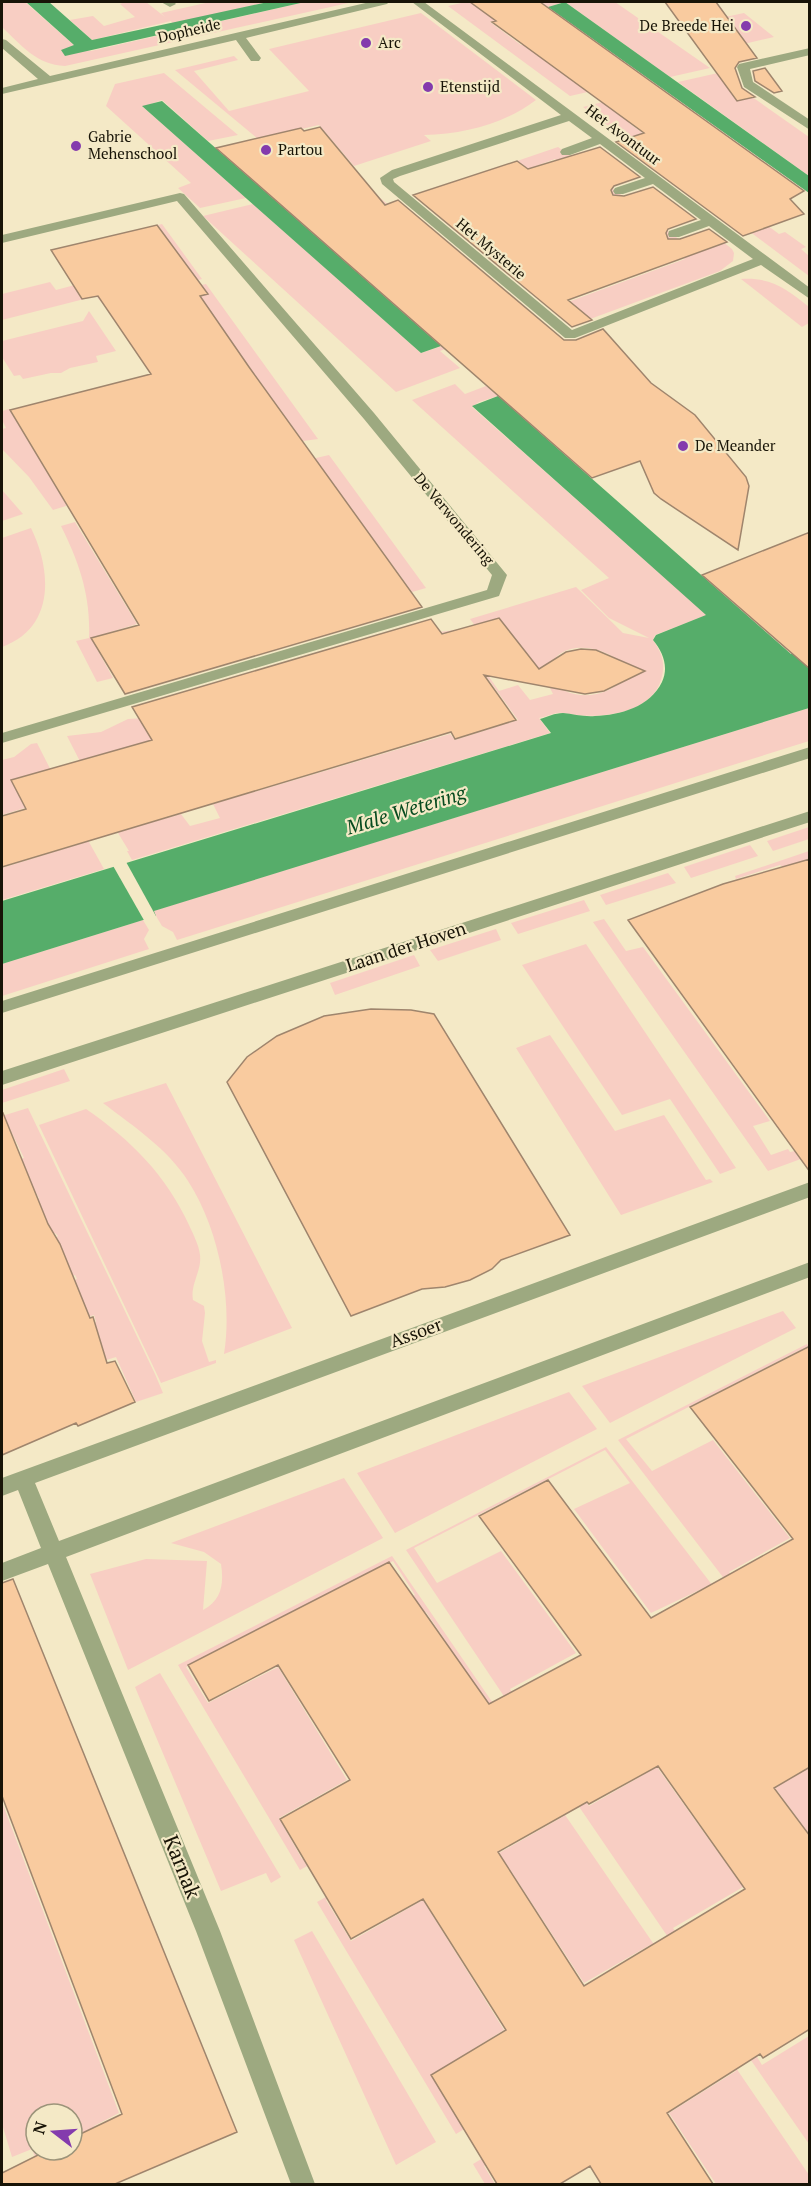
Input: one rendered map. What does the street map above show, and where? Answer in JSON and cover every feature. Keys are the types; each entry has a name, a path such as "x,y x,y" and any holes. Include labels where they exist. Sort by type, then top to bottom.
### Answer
{"street":[{"name":"Dopheide","path":"2,91 383,2"},
{"name":"Het Avontuur","path":"417,2 810,295"},
{"path":"238,35 255,58"},
{"path":"2,42 46,80"},
{"path":"810,51 743,67 748,84 810,126"},
{"name":"Het Mysterie","path":"571,116 396,173 387,178 388,184 570,335 762,260"},
{"path":"566,152 602,139"},
{"path":"619,191 654,179"},
{"name":"De Verwondering","path":"2,239 180,197 369,416 500,575 494,593 2,738"},
{"path":"674,234 710,221"},
{"path":"2,1007 810,752"},
{"name":"Laan der Hoven","path":"2,1078 810,816"},
{"name":"Assoer","path":"2,1486 810,1189"},
{"path":"2,1572 810,1269"},
{"path":"23,1478 54,1552"},
{"name":"Karnak","path":"54,1552 208,1931 303,2184"}],"shaded area":[{"path":"2,2 25,2 74,45 72,48 91,51 305,2 353,2 65,66 55,65 38,58 2,27"},
{"path":"146,2 165,17 161,13 210,2 268,2 173,24 171,21 92,40 70,20 93,16 104,26 135,17 120,4"},
{"path":"466,2 515,2 505,5 515,14 490,22 521,45 576,28 558,70 568,78 574,77 592,91 570,96 448,6"},
{"path":"541,2 565,2 548,7"},
{"path":"565,2 615,2 710,68 670,77"},
{"path":"421,13 536,100 497,121 469,130 424,135 431,141 354,166 319,125 258,139 175,70 234,56 238,60 194,71 229,111 309,91 269,49"},
{"path":"744,13 774,37 718,50 683,26"},
{"path":"164,73 238,135 208,141 162,100 143,107 246,198 200,208 178,188 191,183 106,106 115,84"},
{"path":"718,73 809,137 809,176 678,82"},
{"path":"607,101 634,121 629,123 779,234 785,232 806,247 801,249 809,256 809,276 583,107"},
{"path":"558,147 573,158 600,149 637,177 611,187 625,198 653,188 693,218 665,229 680,240 708,230 732,249 733,261 720,271 574,325 417,194 459,180 468,189 442,198 444,201 441,211 459,213 463,216 577,177 574,174 577,164 559,162 555,159 528,169 517,161","holes":["569,199 581,208 607,199 611,202 629,204 626,214 629,217 514,258 510,255 491,253 495,242 492,239 517,230 506,220","623,240 635,250 661,240 665,243 684,246 681,256 685,259 568,302 564,299 545,296 548,285 545,282 571,273 560,263"]},
{"path":"355,177 544,335 445,349 440,351 460,368 396,392 203,216 253,204 421,353 442,346"},
{"path":"162,224 202,279 103,304 96,296 2,320 2,294 50,282 56,290 180,257 158,225"},
{"path":"741,279 770,282 786,290 809,307 809,323 802,327"},
{"path":"206,284 318,439 303,441 191,287"},
{"path":"89,311 116,351 96,356 98,362 70,368 61,373 23,379 20,375 14,376 2,357 2,341 83,321"},
{"path":"455,384 465,394 486,386 498,396 479,402 472,407 707,615 655,635 653,640 659,649 663,664 661,680 656,691 648,700 637,706 613,714 588,716 555,713 539,718 550,733 132,860 118,833 121,831 181,814 190,826 220,818 213,804 450,734 455,740 518,720 483,672 93,787 67,736 101,732 128,719 145,718 438,632 456,630 499,691 518,685 530,700 553,694 550,688 556,685 571,693 588,695 606,691 620,682 616,659 588,648 568,650 560,654 553,661 549,670 505,665 470,619 576,587 623,633 649,638 609,618 581,590 609,578 412,400"},
{"path":"9,409 66,506 53,510 29,477 2,449 2,429 6,428 2,420 2,411"},
{"path":"329,455 426,588 412,592 316,460 316,458"},
{"path":"2,490 23,514 2,521"},
{"path":"75,522 137,624 91,638 113,678 97,682 76,641 89,638 88,608 83,580 61,526"},
{"path":"31,528 43,562 44,596 40,612 32,626 19,638 2,647 2,538"},
{"path":"809,708 809,741 177,940 173,932 162,926 153,911"},
{"path":"37,743 64,796 2,815 2,760 14,757 31,744"},
{"path":"809,827 809,839 773,851 767,841"},
{"path":"89,842 104,869 2,900 2,868"},
{"path":"750,845 758,856 691,878 684,867"},
{"path":"809,851 809,859 783,867 780,865 736,879 735,876"},
{"path":"668,873 676,883 606,905 600,895"},
{"path":"584,900 590,911 518,934 511,923"},
{"path":"604,919 626,951 643,947 770,1121 753,1126 771,1155 788,1149 790,1152 809,1148 809,1156 768,1171 593,922"},
{"path":"143,920 149,930 144,939 149,949 2,996 2,964"},
{"path":"496,929 501,940 438,961 430,950"},
{"path":"586,944 736,1168 720,1174 670,1099 622,1115 522,965"},
{"path":"414,955 420,966 335,995 330,983"},
{"path":"550,1035 615,1131 664,1115 706,1180 710,1179 713,1182 621,1215 516,1048"},
{"path":"64,1069 70,1081 2,1103 2,1090"},
{"path":"166,1083 292,1328 224,1354 226,1310 221,1264 199,1199 180,1169 170,1159 149,1139 103,1103"},
{"path":"28,1108 163,1393 136,1402 116,1357 94,1364 90,1324 96,1322 94,1315 72,1322 71,1281 77,1279 75,1275 53,1281 52,1241 58,1236 55,1233 34,1241 33,1201 39,1198 36,1193 16,1200 15,1161 24,1158 2,1116"},
{"path":"86,1109 118,1133 146,1160 170,1190 180,1207 199,1251 200,1261 193,1288 193,1300 204,1306 202,1341 209,1362 216,1360 216,1363 161,1383 39,1125"},
{"path":"783,1311 796,1328 610,1423 582,1386"},
{"path":"807,1344 809,1347 626,1439 652,1471 713,1440 790,1538 729,1572 758,1609 755,1619 618,1440"},
{"path":"569,1392 597,1429 395,1533 357,1473"},
{"path":"606,1447 743,1625 534,1741 406,1550","holes":["605,1450 630,1483 574,1509 651,1613 710,1585 737,1621 537,1729 510,1689 576,1653 501,1551 437,1583 414,1548"]},
{"path":"344,1478 383,1538 128,1670 90,1574 146,1559 207,1561 203,1610 218,1596 222,1584 221,1564 204,1552 171,1543"},
{"path":"392,1556 523,1747 300,1870 178,1665","holes":["393,1561 415,1595 355,1627 426,1737 489,1704 515,1743 302,1859 279,1818 347,1780 278,1667 208,1703 186,1667","426,1612 445,1640 421,1653 402,1624"]},
{"path":"762,1654 788,1687 763,1656 564,1768 589,1806 657,1767 743,1887 673,1928 702,1972 809,1908 809,1919 700,1984 554,1770"},
{"path":"160,1673 281,1877 271,1883 266,1873 221,1891 135,1687"},
{"path":"789,1689 809,1715 809,1834 728,1724"},
{"path":"539,1777 688,1994 456,2134 317,1902","holes":["539,1780 564,1816 499,1853 584,1983 650,1945 678,1987 457,2119 431,2075 504,2030 423,1900 351,1941 326,1900"]},
{"path":"2,1802 119,2113 94,2126 114,2184 45,2184 37,2162 84,2162 84,2102 24,2102 24,2152 12,2157 2,2124"},
{"path":"312,1931 436,2142 396,2165 294,1940"},
{"path":"731,2015 762,2065 809,2036 809,2144 721,2017"},
{"path":"706,2024 809,2175 809,2184 716,2184 669,2113 736,2071 708,2030 484,2166 495,2184 485,2184 473,2164"}],"water":[{"path":"26,2 49,2 92,40 268,2 305,2 65,56 61,50 74,45"},
{"path":"565,2 809,176 809,193 548,7"},
{"path":"162,101 441,346 421,353 142,106"},
{"name":"Male Wetering","path":"498,396 791,654 809,648 809,708 154,911 156,916 2,964 2,901 551,733 540,719 551,715 563,713 583,716 614,714 633,708 657,691 664,676 665,665 660,650 653,640 656,635 706,615 472,406"}],"pier":[{"path":"125,860 157,918 145,922 112,864"}],"building":[{"path":"470,2 540,2 804,191 790,199 804,214 743,236 616,142 644,133 492,22 496,21"},
{"path":"665,2 716,2 757,58 739,62 735,68 742,88 755,97 737,101"},
{"path":"765,68 782,91 774,93 755,81 753,71"},
{"path":"320,127 385,205 398,200 564,340 576,340 603,329 651,383 695,415 746,477 749,486 738,550 654,493 640,461 592,478 216,148 301,128 304,131"},
{"path":"600,147 640,177 614,186 611,190 613,195 624,196 653,187 696,219 668,229 666,233 668,239 680,239 709,229 727,242 568,300 592,320 572,327 413,195 517,161 528,169"},
{"path":"157,225 208,294 200,296 249,367 422,607 125,694 91,638 139,625 10,410 151,374 98,296 82,299 51,250"},
{"path":"810,532 810,669 702,575"},
{"path":"499,618 539,669 566,652 581,649 596,650 645,671 604,691 585,694 484,675 516,720 455,739 451,732 2,867 2,816 26,809 11,780 152,740 132,707 431,619 442,634"},
{"path":"810,859 810,1172 628,920 723,884"},
{"path":"371,1009 411,1010 434,1014 570,1235 501,1260 492,1269 470,1280 445,1287 422,1289 351,1316 227,1082 247,1057 277,1036 324,1016"},
{"path":"2,1114 48,1224 60,1244 90,1318 93,1317 107,1363 115,1361 135,1402 78,1426 76,1423 2,1455"},
{"path":"810,1346 810,1767 774,1788 810,1836 810,2029 763,2058 760,2054 667,2113 713,2184 601,2184 590,2166 560,2184 497,2184 431,2075 506,2030 423,1899 351,1939 280,1819 350,1780 278,1665 209,1701 188,1665 389,1562 489,1704 581,1655 479,1516 548,1480 651,1618 793,1539 690,1407","holes":["658,1766 745,1889 584,1986 498,1852 587,1802 589,1804"]},
{"path":"13,1579 237,2132 115,2184 2,2184 2,2173 24,2162 84,2162 84,2132 122,2114 2,1796 2,1583"}],"place":[{"name":"De Breede Hei","path":"746,26"},
{"name":"Arc","path":"366,43"},
{"name":"Etenstijd","path":"428,87"},
{"name":"Gabrie Mehenschool","path":"76,146"},
{"name":"Partou","path":"266,150"},
{"name":"De Meander","path":"683,446"}]}
